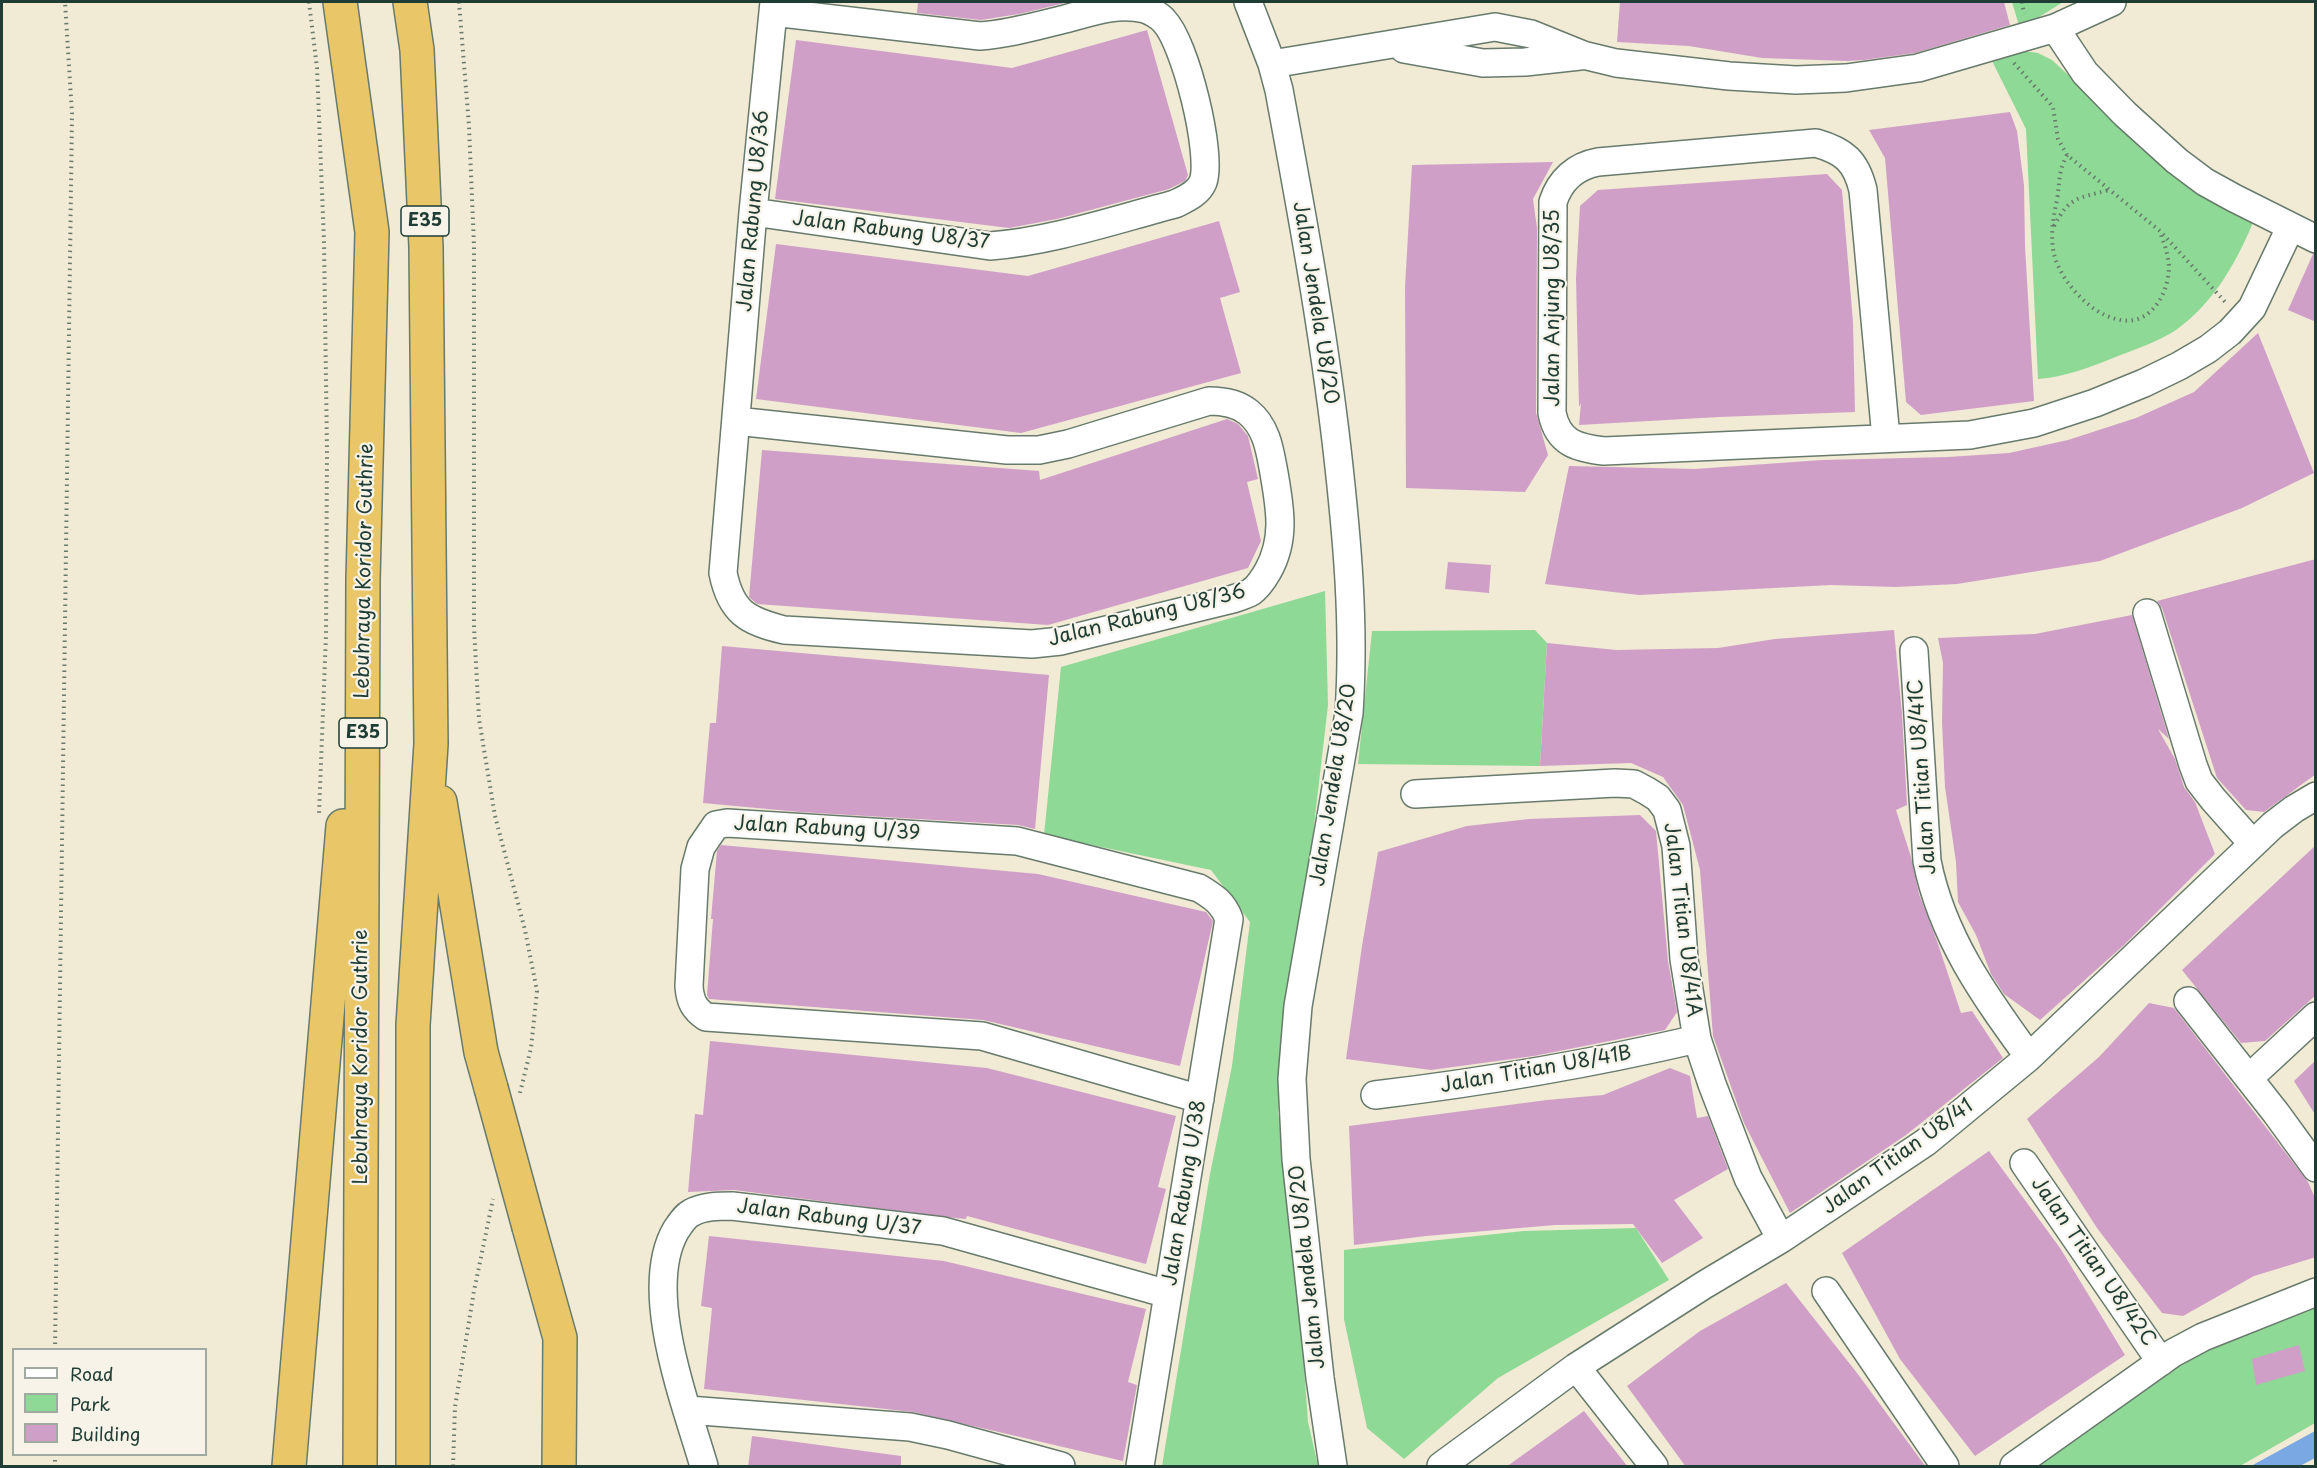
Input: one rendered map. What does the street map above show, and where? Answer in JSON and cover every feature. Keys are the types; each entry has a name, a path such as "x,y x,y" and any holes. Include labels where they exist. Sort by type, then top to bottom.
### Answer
{"highway":[{"name":"Lebuhraya Koridor Guthrie","path":"340,2 372,232 363,579 360,1467"},
{"name":"E35","path":"410,2 417,50 426,247 431,744 413,1025 413,1467"},
{"path":"289,1467 363,579"},
{"path":"431,744 481,1052 505,1094 529,1227 560,1338 559,1467"}],"street":[{"name":"Jalan Jendela U8/20","path":"1248,2 1272,64 1279,90 1312,274 1331,401 1350,583 1352,634 1348,712 1300,995 1292,1079 1296,1159 1320,1378 1333,1467"},
{"path":"1272,64 1376,46 1434,53 1483,63 1583,56 1616,63 1730,76 1846,78 1918,68 2055,28 2112,2"},
{"name":"Jalan Rabung U8/37","path":"753,212 990,246 1017,244 1175,204 1191,196 1203,183 1206,164 1204,141 1192,84 1175,39 1165,21 1148,10 1128,6 1106,8 1004,34 980,36 773,7"},
{"name":"Jalan Rabung U8/36","path":"736,421 1007,450 1039,450 1068,444 1209,400 1229,402 1247,411 1260,423 1268,442 1281,516 1280,538 1275,558 1252,592 1233,599 1061,641 1032,644 784,630 748,618 736,608 727,592 723,573 753,212 773,7"},
{"path":"2055,28 2085,73 2170,156 2205,182 2290,228 2316,239"},
{"name":"Jalan Anjung U8/35","path":"1886,438 1863,190 1859,174 1841,153 1816,143 1610,161 1583,165 1566,178 1553,202 1552,413 1555,426 1574,445 1604,451 1970,435 2044,420 2095,403 2179,366 2208,349 2230,332 2252,308 2290,228"},
{"path":"2148,614 2199,781 2253,844"},
{"name":"Jalan Titian U8/41C","path":"1914,651 1927,861 1932,885 1939,909 1966,967 2029,1057"},
{"name":"Jalan Titian U8/41A","path":"1415,794 1615,783 1634,784 1658,798 1667,810 1676,846 1684,959 1697,1039 1748,1178 1781,1239"},
{"name":"Jalan Titian U8/41","path":"1441,1467 1576,1367 1781,1239 1926,1142 2029,1057 2253,844 2294,809 2316,796"},
{"name":"Jalan Rabung U/39","path":"1200,1099 982,1036 706,1017 696,1011 690,998 695,869 708,836 716,825 727,823 1017,841 1199,888 1219,901 1230,920"},
{"name":"Jalan Rabung U/38","path":"1140,1467 1230,920"},
{"path":"2188,1001 2316,1168"},
{"path":"2249,1078 2316,1016"},
{"name":"Jalan Titian U8/41B","path":"1375,1095 1538,1073 1697,1039"},
{"name":"Jalan Titian U8/42C","path":"2024,1163 2161,1362"},
{"name":"Jalan Rabung U/37","path":"704,1467 674,1365 663,1308 665,1261 671,1240 680,1224 691,1213 710,1207 732,1206 943,1231 1168,1294"},
{"path":"1826,1291 1945,1467"},
{"path":"2014,1467 2161,1362 2203,1337 2316,1292"},
{"path":"1576,1367 1654,1467"},
{"path":"688,1410 910,1427 948,1435 1061,1467"}],"path":[{"path":"55,1348 72,114 65,2"},
{"path":"309,2 317,68 327,451 326,634 318,818"},
{"path":"459,2 469,126 474,246 474,627 479,719 495,816 525,930 537,991 531,1048 505,1094"},
{"path":"2002,43 2019,70 2053,107 2058,139 2067,155 2160,231 2241,320"},
{"path":"2067,155 2060,167 2052,229 2057,266 2066,282 2079,297 2103,313 2117,319 2133,320 2144,316 2156,307 2162,295 2169,266 2160,231"},
{"path":"2052,229 2064,207 2076,199 2110,190"},
{"path":"453,1467 455,1407 474,1291 494,1197"}],"green space":[{"path":"2012,2 2063,2 2020,29"},
{"path":"2023,51 2038,53 2052,60 2091,96 2140,148 2179,180 2255,218 2241,250 2223,280 2202,307 2176,330 2153,342 2085,369 2038,379 2026,129 1992,61"},
{"path":"1325,591 1328,705 1309,868 1285,1038 1278,1113 1292,1199 1308,1422 1318,1466 1162,1466 1210,1174 1232,1066 1250,922 1211,870 1044,835 1061,667"},
{"path":"1535,630 1547,643 1540,766 1358,764 1372,631"},
{"path":"1636,1228 1669,1280 1498,1378 1404,1459 1367,1428 1344,1319 1344,1250 1524,1231"},
{"path":"2315,1302 2315,1423 2240,1466 2029,1466 2183,1361 2243,1330"}],"water":[{"path":"2315,1431 2315,1458 2300,1466 2251,1466"}],"building":[{"path":"918,2 1069,2 981,20 917,13"},
{"path":"1620,2 2004,2 2010,25 1915,53 1864,60 1762,58 1689,46 1617,42"},
{"path":"1147,30 1188,175 1185,181 1169,189 1057,219 1009,228 775,199 796,40 1012,68"},
{"path":"2010,112 2017,131 2024,185 2025,246 2034,401 1921,415 1906,402 1885,158 1869,130"},
{"path":"1553,162 1533,199 1537,228 1536,413 1548,455 1525,492 1406,488 1405,287 1412,165"},
{"path":"1827,174 1842,190 1853,322 1855,412 1579,425 1581,403 1579,407 1576,278 1580,206 1598,190"},
{"path":"1219,221 1240,292 1220,298 1241,373 1021,433 756,399 776,244 1028,276"},
{"path":"2313,254 2316,255 2316,322 2288,310"},
{"path":"2258,333 2314,473 2242,508 2100,561 1957,584 1895,587 1831,585 1639,595 1545,584 1569,466 1695,469 1822,460 2009,453 2068,440 2136,418 2194,392"},
{"path":"1227,419 1238,424 1248,436 1258,479 1247,482 1261,541 1248,568 1048,625 757,604 749,597 762,450 1039,471 1040,480"},
{"path":"2316,559 2316,774 2264,812 2246,810 2217,778 2162,608 2157,601"},
{"path":"1448,562 1491,565 1489,593 1445,589"},
{"path":"2132,615 2169,739 2158,729 2175,759 2184,787 2195,802 2215,854 2124,945 2040,1020 2004,994 1991,974 1976,935 1958,902 1956,862 1945,787 1942,722 1943,663 1938,638 2035,634"},
{"path":"1894,630 1907,805 1896,810 1911,857 1919,894 1961,1013 1972,1011 2003,1058 1906,1135 1790,1213 1744,1123 1713,1036 1700,870 1683,805 1663,777 1631,763 1540,766 1547,643 1616,650 1718,648 1775,639"},
{"path":"722,646 1049,675 1035,829 1018,825 800,812 703,803 710,723 716,723"},
{"path":"1640,815 1656,831 1668,961 1677,1012 1665,1030 1534,1056 1431,1070 1346,1059 1378,852 1467,826 1529,819"},
{"path":"721,845 1038,874 1206,912 1213,921 1180,1066 983,1020 709,999 707,995 713,919 711,919 717,851"},
{"path":"2316,845 2316,995 2265,1041 2241,1043 2182,970"},
{"path":"2149,1003 2174,1008 2308,1182 2316,1200 2316,1257 2254,1276 2183,1316 2162,1313 2097,1228 2027,1119 2099,1057"},
{"path":"710,1041 987,1068 1176,1116 1158,1187 1166,1189 1146,1264 967,1216 966,1219 955,1218 734,1190 688,1192 695,1114 703,1115"},
{"path":"2316,1060 2316,1116 2294,1081"},
{"path":"1670,1068 1690,1076 1697,1118 1708,1116 1728,1169 1674,1200 1703,1238 1662,1263 1633,1224 1555,1225 1426,1236 1354,1245 1349,1126 1547,1100 1603,1095"},
{"path":"1989,1151 2060,1248 2125,1355 1975,1456 1900,1359 1842,1253"},
{"path":"709,1236 944,1261 1146,1309 1128,1382 1137,1385 1123,1461 913,1412 704,1389 712,1308 701,1306"},
{"path":"1786,1283 1857,1373 1926,1467 1686,1467 1627,1386 1700,1331"},
{"path":"2299,1345 2305,1371 2256,1385 2252,1359"},
{"path":"1584,1411 1628,1467 1506,1467"},
{"path":"752,1436 901,1456 901,1467 748,1467"}]}
